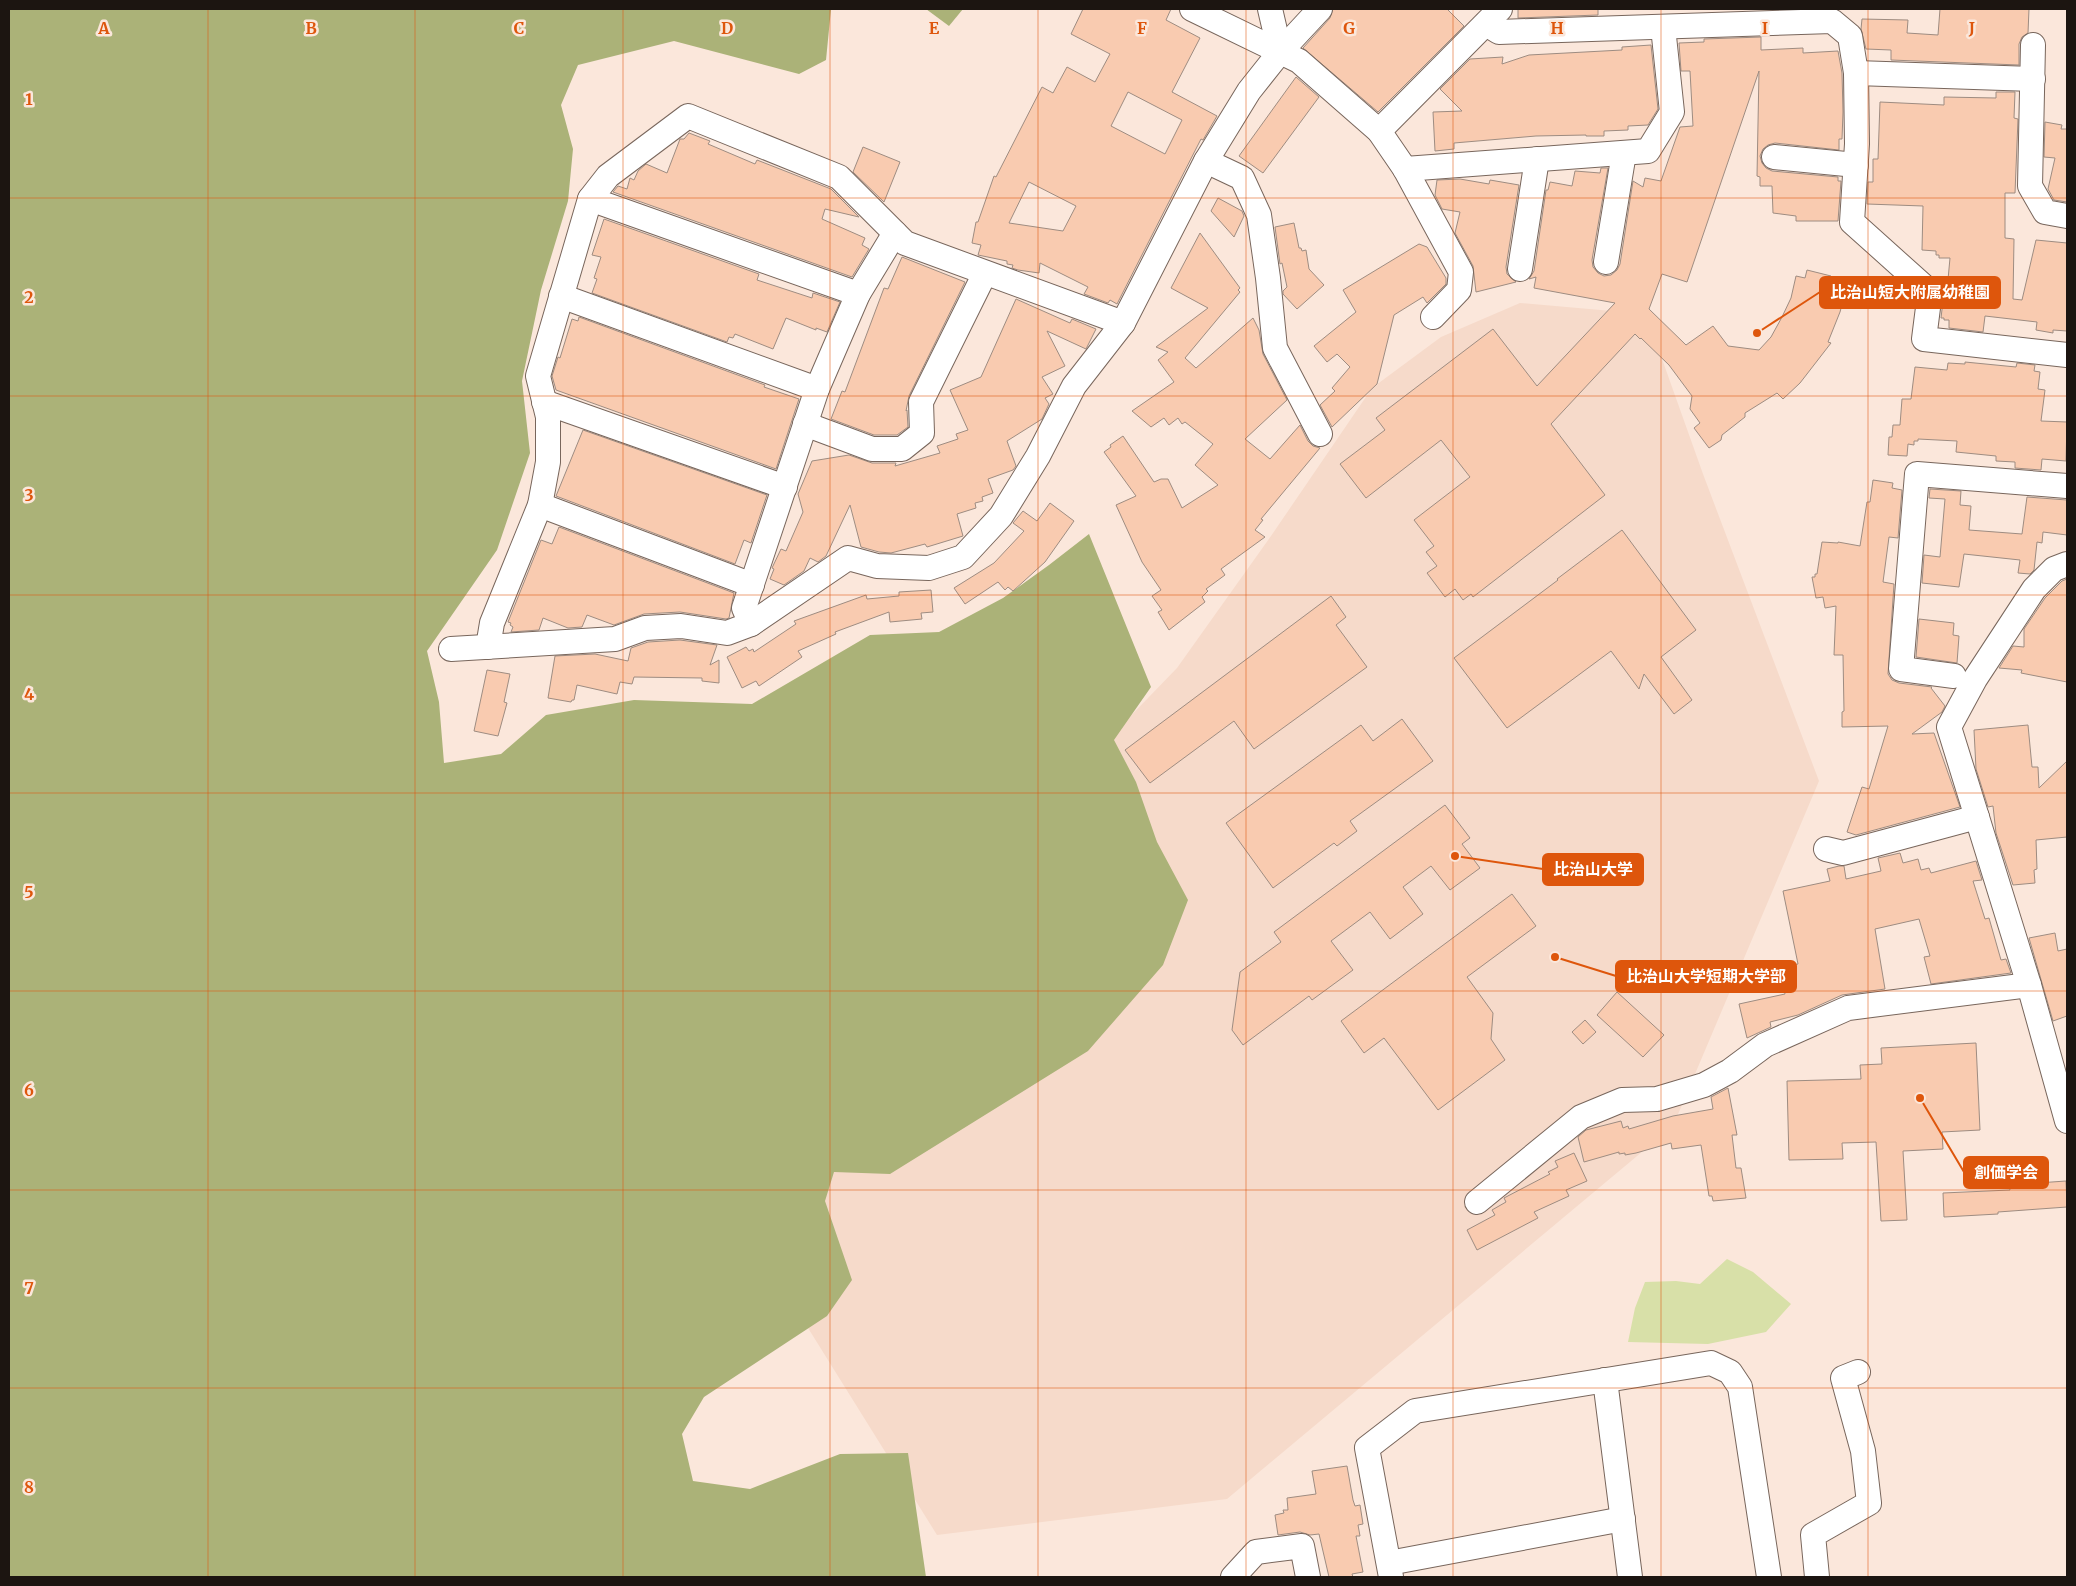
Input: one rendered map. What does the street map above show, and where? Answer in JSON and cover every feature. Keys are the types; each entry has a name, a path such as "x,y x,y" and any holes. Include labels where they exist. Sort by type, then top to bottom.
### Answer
{"street":[{"path":"1192,9 1299,61 1379,131 1405,169 1461,272 1459,290 1434,317"},
{"path":"1270,9 1280,52"},
{"path":"451,650 615,639 645,628 681,626 727,634 751,624 848,558 877,566 929,568 962,558 1000,516 1038,456 1074,386 1123,323 1206,161 1249,91 1280,52 1320,9"},
{"path":"1379,131 1493,16 1499,32 1832,21 1850,36 1856,73 1856,165 1852,222 1930,292 1924,339 2067,354"},
{"path":"1405,169 1648,151 1672,112 1663,26"},
{"path":"2034,45 2030,186 2045,212 2067,216"},
{"path":"1856,73 2033,78"},
{"path":"488,647 492,623 540,505 548,462 548,417 538,376 590,199 608,176 688,116 839,177 905,243 1123,323"},
{"path":"1606,262 1624,153"},
{"path":"1774,157 1856,165"},
{"path":"1520,268 1537,159"},
{"path":"1206,161 1242,178 1259,215 1275,348 1320,434"},
{"path":"590,199 858,294"},
{"path":"751,624 744,608 817,389 858,294 895,233"},
{"path":"806,424 872,449 902,449 922,433 922,402 985,273"},
{"path":"561,296 817,389"},
{"path":"544,402 785,487"},
{"path":"1954,676 1901,669 1917,474 2067,486"},
{"path":"540,505 752,585"},
{"path":"2067,564 2054,569 2034,588 1975,679 1949,727 2067,1120"},
{"path":"1826,849 1843,852 1977,817"},
{"path":"1477,1202 1581,1117 1622,1100 1657,1099 1704,1085 1730,1071 1765,1045 1848,1008 2028,985"},
{"path":"1623,1519 1390,1570 1367,1448 1415,1412 1711,1363 1730,1372 1740,1387 1769,1577"},
{"path":"1817,1577 1813,1535 1869,1503 1863,1451 1843,1378 1858,1372"},
{"path":"1605,1380 1630,1577"},
{"path":"1233,1577 1256,1552 1302,1546 1308,1577"}],"shaded area":[{"path":"1520,303 1646,314 1703,474 1819,781 1673,1126 1227,1499 937,1535 742,1222 1090,758 1177,668 1271,536 1372,388 1441,337"}],"green space":[{"path":"9,9 831,9 826,60 799,74 674,41 578,65 561,105 573,149 568,201 541,290 522,381 530,453 497,550 427,651 439,702 444,763 501,754 546,715 634,700 752,704 870,635 939,632 1003,598 1089,534 1151,687 1114,740 1136,782 1157,842 1188,900 1163,965 1088,1051 890,1174 834,1172 825,1201 852,1280 827,1316 704,1397 682,1434 693,1481 750,1489 840,1454 908,1453 926,1577 9,1577"},
{"path":"926,9 963,9 949,26"},
{"path":"1727,1259 1753,1272 1791,1304 1766,1332 1708,1344 1628,1342 1635,1308 1645,1282 1676,1281 1700,1284"}],"building":[{"path":"1083,9 1171,9 1166,20 1200,38 1172,92 1217,116 1203,140 1201,139 1117,304 1110,300 1108,303 1084,294 1088,287 1040,263 1039,273 1018,270 1012,268 1013,265 1007,264 1007,261 978,255 981,245 972,243 976,222 978,222 994,176 996,177 1042,87 1053,93 1067,67 1095,82 1110,54 1071,34","holes":["1128,92 1182,120 1165,154 1111,126","1029,182 1076,206 1063,231 1009,223"]},
{"path":"1333,9 1447,9 1464,26 1378,112 1303,48 1330,18"},
{"path":"1518,9 1598,9 1598,15 1518,18"},
{"path":"1940,9 2029,9 2028,33 2022,37 2019,44 2019,65 1891,60 1891,50 1866,49 1861,29 1862,19 1908,20 1907,33 1938,35"},
{"path":"1761,37 1761,50 1803,48 1803,53 1838,51 1842,73 1843,112 1842,139 1839,139 1839,150 1775,143 1763,149 1760,156 1766,168 1772,171 1838,177 1838,181 1841,181 1838,221 1796,221 1796,216 1773,213 1772,186 1760,186 1760,177 1757,176 1759,71 1687,282 1662,274 1649,309 1686,345 1713,326 1728,346 1759,350 1771,337 1782,317 1791,298 1796,276 1805,278 1807,270 1831,276 1829,283 1837,285 1835,295 1844,297 1828,342 1831,343 1800,383 1783,399 1777,393 1745,413 1745,417 1722,435 1721,440 1709,448 1694,428 1700,423 1690,409 1692,396 1669,365 1635,334 1551,424 1605,495 1473,597 1471,594 1463,600 1455,589 1445,597 1427,573 1437,566 1426,552 1434,546 1414,520 1470,477 1441,440 1366,498 1340,464 1385,430 1376,418 1493,329 1537,386 1615,303 1534,288 1536,277 1529,279 1534,271 1546,190 1548,190 1550,182 1572,186 1575,171 1600,173 1601,168 1608,168 1592,260 1593,267 1598,273 1604,276 1611,275 1620,264 1633,181 1643,187 1645,178 1661,181 1680,127 1693,126 1690,71 1681,71 1679,43 1704,42 1704,39"},
{"path":"1651,45 1658,109 1648,125 1628,126 1628,130 1604,131 1604,136 1536,136 1454,143 1454,149 1435,151 1433,112 1462,111 1440,89 1470,59 1503,57 1502,64 1529,55 1622,50 1622,47"},
{"path":"1296,77 1319,97 1263,173 1239,156"},
{"path":"1996,92 2015,92 2014,118 2018,119 2015,193 2005,193 2005,238 2014,239 2013,299 2022,300 2036,240 2067,243 2067,331 2053,330 2053,333 2036,330 2037,322 1985,316 1983,332 1949,328 1949,320 1941,318 1943,301 1946,301 1950,258 1939,258 1939,255 1936,255 1936,251 1922,250 1923,206 1867,204 1868,182 1873,182 1873,159 1878,159 1880,102 1944,105 1944,97 1996,98"},
{"path":"2045,122 2062,125 2061,129 2067,129 2067,202 2054,200 2048,189 2055,158 2044,157"},
{"path":"689,133 710,141 708,144 755,164 757,160 831,189 859,217 825,209 822,219 865,238 862,245 869,249 852,277 613,192 618,186 627,189 630,178 634,180 638,171 646,164 667,173 680,139 684,139"},
{"path":"863,147 900,162 884,202 853,172"},
{"path":"1460,179 1489,184 1490,180 1519,185 1506,267 1507,274 1516,282 1476,292 1473,266 1455,233 1460,212 1442,209 1435,195 1437,180"},
{"path":"1218,198 1242,211 1244,216 1234,237 1211,211"},
{"path":"604,219 759,274 757,280 812,298 813,293 840,302 827,332 816,328 816,330 786,318 773,349 735,334 733,338 729,337 727,342 592,293 597,279 594,278 601,257 592,255"},
{"path":"1294,223 1299,248 1302,251 1306,250 1309,269 1324,285 1297,309 1283,294 1287,287 1282,263 1280,264 1275,227"},
{"path":"1200,233 1240,288 1238,290 1240,292 1185,358 1196,368 1253,318 1259,330 1263,354 1287,400 1245,439 1270,459 1300,425 1308,441 1313,446 1320,448 1261,519 1263,520 1255,530 1265,537 1221,569 1225,575 1206,589 1208,591 1202,597 1205,602 1169,630 1158,612 1162,610 1152,596 1161,590 1142,562 1116,505 1136,496 1104,452 1123,436 1154,482 1168,479 1182,508 1218,485 1195,465 1213,444 1185,422 1182,424 1178,418 1169,425 1164,418 1151,427 1132,411 1174,382 1158,360 1168,352 1156,347 1208,308 1171,288"},
{"path":"1419,244 1427,247 1446,278 1446,284 1427,303 1423,297 1394,315 1377,384 1332,427 1320,405 1335,391 1332,388 1350,367 1337,354 1327,362 1314,346 1356,312 1343,290"},
{"path":"902,257 965,282 909,396 906,411 908,427 897,435 874,435 831,419 842,391 845,392 884,288 888,289"},
{"path":"1016,299 1070,323 1072,319 1096,329 1086,349 1047,331 1065,366 1042,377 1053,394 1045,398 1049,404 1042,419 1007,441 1016,466 1013,470 988,479 993,493 982,497 983,501 975,503 976,508 957,514 963,536 927,547 925,544 891,553 879,552 861,547 850,505 826,556 818,562 810,558 804,571 784,585 770,579 774,569 772,568 781,549 786,551 803,512 798,494 812,461 849,455 872,463 896,463 895,466 940,453 937,446 958,439 956,434 968,430 950,390 981,377"},
{"path":"579,317 799,399 776,469 556,390 552,376 558,357 560,358 572,319 578,321"},
{"path":"1965,362 2016,367 2017,363 2035,365 2034,371 2040,372 2038,389 2045,390 2041,421 2067,422 2066,461 2042,459 2041,470 2015,468 2015,462 1996,461 1996,456 1956,452 1957,441 1918,439 1918,441 1914,441 1914,445 1908,444 1907,456 1888,455 1889,437 1892,437 1893,425 1900,425 1902,399 1911,399 1915,367 1947,370 1948,363 1965,364"},
{"path":"583,430 767,495 751,543 744,540 735,564 556,496"},
{"path":"1873,480 1893,483 1892,488 1902,490 1898,538 1889,537 1883,582 1894,584 1888,674 1892,680 1899,683 1932,687 1945,706 1942,712 1912,734 1934,733 1960,807 1856,835 1847,832 1862,787 1869,789 1888,726 1842,727 1842,712 1844,711 1843,655 1834,655 1836,606 1825,608 1823,597 1816,598 1812,577 1815,577 1815,574 1817,574 1822,542 1838,542 1860,546 1867,502 1870,502"},
{"path":"1930,489 1961,491 1960,505 1971,506 1969,530 2022,534 2027,497 2067,500 2067,535 2043,532 2042,543 2037,542 2034,570 2030,574 2018,573 2020,560 1964,554 1959,587 1922,583 1924,555 1940,557 1945,499 1929,498"},
{"path":"1050,503 1074,521 1045,562 1013,591 1008,587 1005,590 998,582 965,604 954,588 994,563 1024,531 1013,523 1023,511 1037,521"},
{"path":"559,527 734,593 729,618 680,612 644,614 614,625 587,615 582,627 568,628 543,618 539,630 511,632 513,627 508,622 541,540 552,544"},
{"path":"1622,530 1696,630 1661,657 1692,700 1674,714 1644,674 1639,689 1611,651 1507,728 1454,658"},
{"path":"2067,579 2067,682 2021,673 2022,670 1999,668 2013,646 2024,647 2024,629 2045,598 2062,581"},
{"path":"931,590 933,612 921,613 922,619 890,622 889,612 835,632 836,634 798,651 802,657 759,686 756,681 742,688 727,657 746,647 749,651 753,649 754,652 796,624 794,621 866,595 867,599 899,596 899,592"},
{"path":"1331,596 1346,617 1336,625 1367,667 1254,749 1234,721 1150,783 1125,750"},
{"path":"1919,619 1954,623 1953,635 1959,636 1957,663 1916,657"},
{"path":"680,640 717,645 710,665 719,660 719,683 702,681 702,678 634,677 632,684 620,682 617,694 577,685 574,700 571,702 548,698 555,656 595,654 628,661 631,648 648,642"},
{"path":"487,670 510,674 504,702 507,703 498,736 474,731"},
{"path":"1402,719 1433,761 1350,821 1357,831 1337,846 1334,843 1273,888 1226,823 1361,725 1373,741"},
{"path":"2028,725 2032,767 2038,767 2039,788 2067,761 2067,837 2036,840 2037,869 2034,870 2035,883 2013,885 1996,833 1993,806 1988,807 1976,769 1974,730"},
{"path":"1445,805 1470,838 1462,844 1480,868 1450,890 1431,866 1403,887 1423,914 1390,939 1370,912 1331,941 1353,970 1312,1000 1309,996 1243,1045 1232,1030 1240,972 1281,942 1274,932"},
{"path":"1900,853 1903,863 1918,859 1921,870 1929,868 1931,873 1976,861 1982,880 1973,881 1985,919 1989,918 2001,960 2006,959 2011,973 1931,984 1924,957 1930,956 1919,919 1875,929 1885,989 1842,995 1798,1015 1770,1022 1771,1027 1747,1038 1739,1004 1785,994 1780,968 1798,964 1783,891 1830,881 1827,869 1839,866 1844,866 1846,879 1881,871 1878,858"},
{"path":"1512,894 1536,926 1467,977 1493,1013 1491,1039 1505,1060 1438,1110 1384,1038 1364,1053 1341,1021"},
{"path":"2055,933 2058,951 2067,949 2067,1016 2053,1021 2029,938"},
{"path":"1617,992 1664,1035 1643,1057 1597,1015"},
{"path":"1585,1020 1596,1032 1583,1044 1572,1032"},
{"path":"1976,1043 1980,1130 1942,1132 1943,1149 1903,1151 1907,1220 1881,1221 1876,1142 1842,1143 1843,1159 1789,1160 1787,1081 1861,1079 1860,1065 1882,1064 1881,1048"},
{"path":"1728,1088 1737,1135 1732,1135 1736,1168 1741,1168 1746,1198 1713,1201 1712,1196 1709,1196 1701,1145 1672,1149 1671,1143 1625,1155 1625,1153 1619,1154 1619,1152 1584,1162 1578,1137 1586,1130 1621,1121 1623,1128 1628,1126 1629,1129 1673,1116 1713,1109 1711,1097"},
{"path":"1574,1153 1587,1181 1566,1190 1569,1196 1534,1212 1538,1218 1477,1250 1467,1230 1495,1215 1492,1210 1506,1202 1504,1198 1550,1174 1548,1172 1558,1167 1555,1161"},
{"path":"2066,1181 2067,1207 1944,1217 1943,1193 2010,1190 2009,1185"},
{"path":"1347,1466 1353,1500 1355,1506 1360,1505 1363,1524 1358,1525 1360,1536 1356,1536 1363,1572 1352,1574 1353,1577 1329,1577 1319,1534 1310,1535 1300,1532 1278,1535 1275,1515 1284,1513 1283,1510 1288,1510 1287,1498 1316,1494 1312,1471"}],"place":[{"name":"比治山短大附属幼稚園","path":"1757,333"},
{"name":"比治山大学","path":"1455,856"},
{"name":"比治山大学短期大学部","path":"1555,957"},
{"name":"創価学会","path":"1920,1098"}]}
